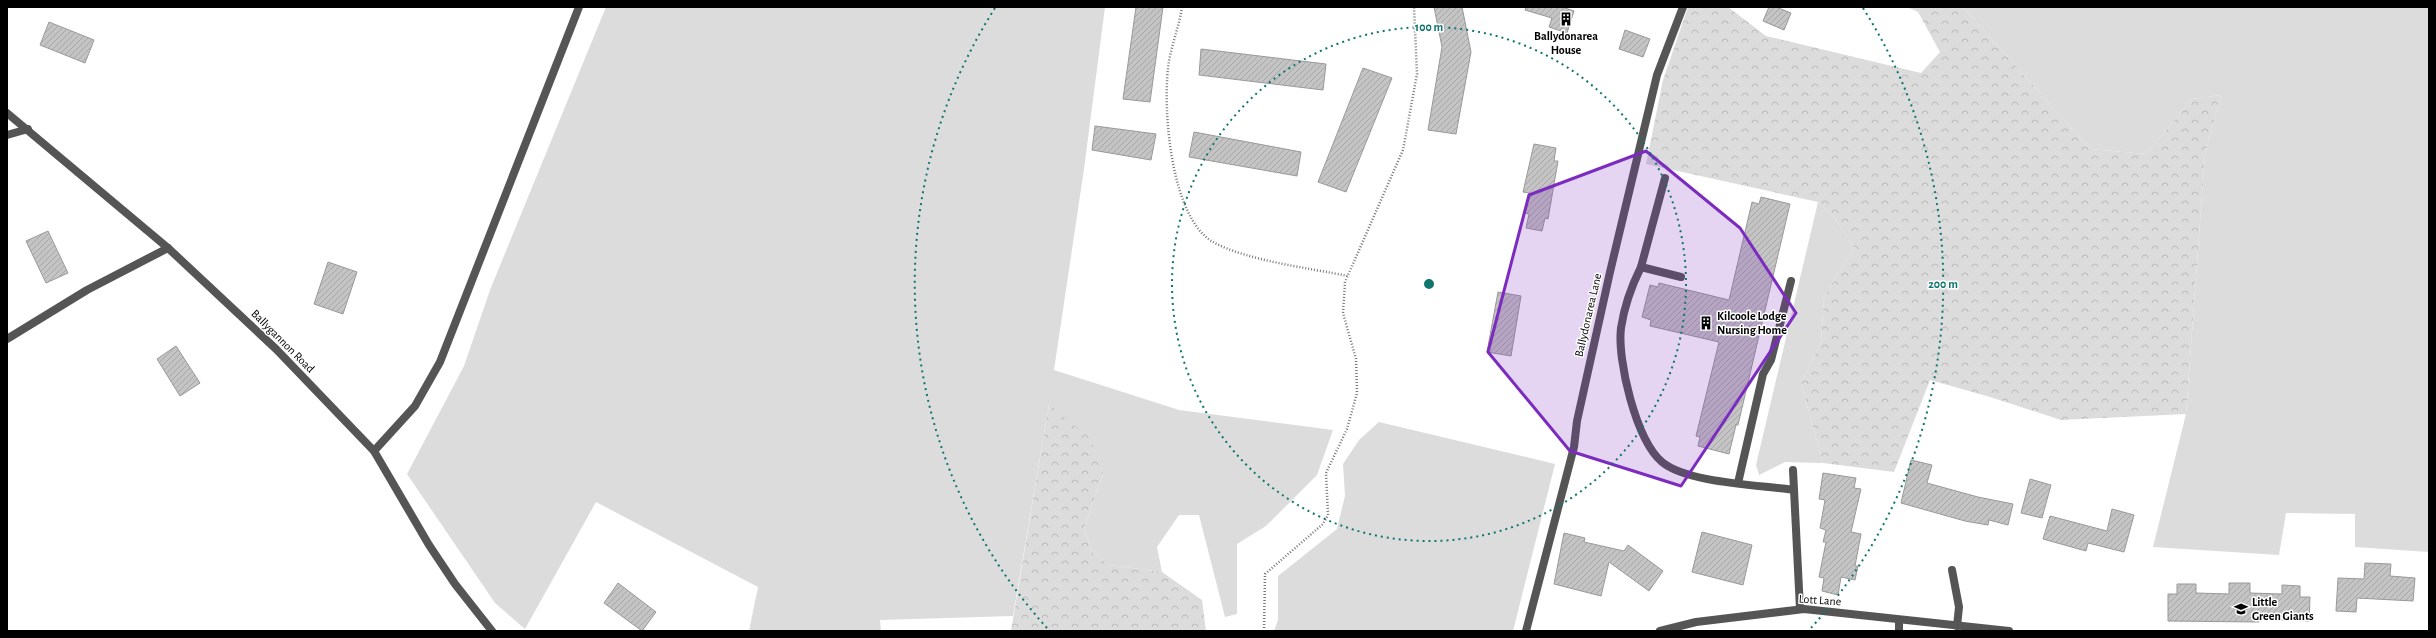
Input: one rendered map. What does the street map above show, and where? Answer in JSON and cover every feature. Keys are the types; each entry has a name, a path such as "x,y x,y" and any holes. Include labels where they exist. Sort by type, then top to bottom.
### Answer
{"street":[{"path":"374,451 414,406 440,362 579,7"},
{"name":"Ballydonarea Lane","path":"1526,631 1574,446 1577,421 1610,272 1657,75 1683,7"},
{"name":"Ballygannon Road","path":"7,113 28,129 168,248 276,349 374,451 429,545 455,584 492,631"},
{"path":"7,135 28,129"},
{"path":"1665,178 1642,268 1635,279 1621,328 1623,365 1634,414 1644,437 1661,462 1689,476 1794,490"},
{"path":"7,339 86,290 168,248"},
{"path":"1642,268 1681,277"},
{"path":"1738,483 1763,374 1771,360 1792,281"},
{"path":"1793,470 1800,609"},
{"path":"1952,570 1959,607 1957,626"},
{"name":"Lott Lane","path":"1660,631 1697,627 1800,609 2009,631"},
{"path":"1899,620 1899,631"}],"path":[{"path":"1182,7 1168,68 1167,122 1174,173 1194,223 1212,241 1250,255 1348,276"},
{"path":"1264,631 1265,574 1323,524 1328,515 1326,473 1347,429 1357,393 1356,359 1343,313 1345,282 1403,150 1417,74 1414,7"}],"highlighted area":[{"path":"1646,151 1740,228 1796,313 1681,486 1570,451 1488,352 1529,195"}],"green space":[{"path":"606,7 1105,7 1084,169 1054,370 1179,410 1333,430 1317,475 1266,526 1237,544 1237,614 1225,617 1199,515 1179,515 1157,547 1162,572 1110,565 1093,553 1084,529 1103,473 1049,404 1013,616 880,620 881,631 749,631 758,587 596,502 525,629 495,603 407,474 464,366 490,290"},
{"path":"1688,7 1728,7 1766,36 1921,73 1940,52 1918,12 1907,7 1963,7 2090,149 2146,154 2192,99 2221,95 2205,154 2186,414 2061,420 1990,397 1930,380 1894,472 1823,463 1801,383 1821,342 1824,297 1854,248 1835,218 1818,202 1646,164 1663,80"},
{"path":"1963,7 2429,7 2429,552 2355,547 2355,514 2286,513 2279,555 2153,547 2186,414 2205,154 2221,95 2192,99 2146,154 2090,149"},
{"path":"1818,202 1835,218 1854,248 1824,297 1821,342 1801,383 1823,463 1785,462 1759,475 1756,465"},
{"path":"1049,404 1090,438 1103,473 1084,529 1093,553 1110,565 1162,572 1202,600 1206,631 1011,631"},
{"path":"1379,422 1555,464 1513,631 1274,631 1278,620 1278,576 1337,529 1345,496 1343,464 1359,440"}],"building":[{"path":"1136,7 1163,7 1150,102 1123,99"},
{"path":"1434,7 1462,7 1471,52 1456,134 1428,130 1442,47"},
{"name":"Ballydonarea House","path":"1526,7 1562,7 1574,11 1567,33 1549,27 1552,18 1525,10"},
{"path":"1769,7 1776,7 1791,13 1784,30 1763,21"},
{"path":"49,22 94,40 85,63 40,45"},
{"path":"1625,30 1650,39 1643,57 1619,49"},
{"path":"1201,49 1326,64 1323,90 1199,75"},
{"path":"1363,68 1392,78 1346,192 1318,182"},
{"path":"1095,126 1156,134 1151,160 1092,150"},
{"path":"1194,132 1301,152 1297,176 1189,157"},
{"path":"1534,144 1556,148 1554,161 1558,161 1548,219 1545,218 1542,231 1526,228 1529,214 1525,213 1529,193 1523,192"},
{"name":"Kilcoole Lodge Nursing Home","path":"1761,197 1790,204 1738,425 1736,425 1729,454 1698,446 1700,437 1696,436 1719,342 1650,326 1651,320 1642,317 1650,285 1658,287 1659,283 1729,300 1752,202 1759,204"},
{"path":"48,231 68,273 46,283 26,241"},
{"path":"328,262 357,272 343,314 314,304"},
{"path":"1498,292 1521,296 1511,356 1487,352"},
{"path":"176,346 200,383 180,396 157,359"},
{"path":"1911,460 1932,465 1927,483 1978,497 2013,504 2008,525 1989,520 1988,525 1965,521 1901,503"},
{"path":"1823,473 1856,478 1854,488 1861,489 1851,532 1861,534 1855,566 1858,566 1855,580 1841,577 1838,595 1822,591 1824,578 1819,577 1826,542 1823,542 1826,530 1820,528 1825,500 1819,499"},
{"path":"2030,479 2051,485 2042,518 2021,513"},
{"path":"2112,509 2134,515 2124,552 2088,543 2086,551 2043,539 2050,516 2107,531"},
{"path":"1702,532 1752,545 1743,585 1692,572"},
{"path":"1564,533 1585,538 1584,542 1624,551 1628,545 1663,571 1649,591 1609,562 1601,596 1554,584"},
{"path":"2365,563 2391,564 2390,576 2415,578 2413,601 2357,598 2356,612 2336,611 2338,578 2364,579"},
{"path":"618,583 656,612 642,631 604,603"},
{"path":"2229,583 2250,583 2250,593 2282,594 2282,585 2300,586 2300,597 2310,597 2309,621 2259,619 2259,622 2168,621 2168,594 2177,594 2177,584 2196,584 2196,593 2229,594"}],"place":[{"name":"Ballydonarea House","path":"1566,19"},
{"name":"Kilcoole Lodge Nursing Home","path":"1706,323"},
{"name":"Little Green Giants","path":"2241,609"}]}
